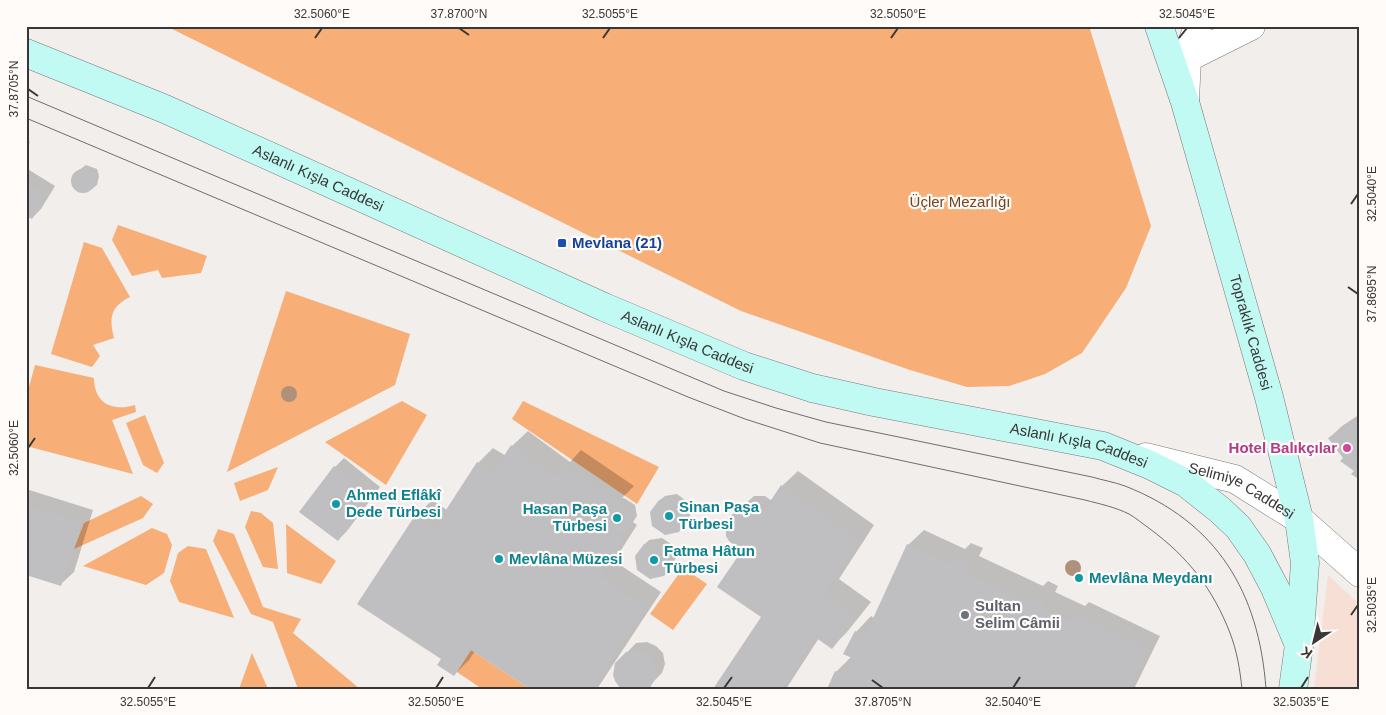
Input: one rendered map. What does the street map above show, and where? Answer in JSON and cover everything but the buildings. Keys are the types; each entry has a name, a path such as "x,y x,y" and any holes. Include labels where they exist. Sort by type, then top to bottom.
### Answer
{"main road":[{"name":"Topraklık Caddesi","path":"1159,26 1185,102 1269,397 1299,519 1305,563 1299,645 1293,689"},
{"name":"Aslanlı Kışla Caddesi","path":"26,53 165,109 604,307 744,366 812,388 874,402 1103,446 1150,465 1186,483 1238,527 1257,554 1275,588 1299,645"}],"street":[{"path":"1185,102 1187,58 1198,26"},
{"path":"1187,58 1251,26"},
{"name":"Selimiye Caddesi","path":"1103,446 1236,480 1299,519 1360,573"}],"shaded area":[{"path":"1328,575 1360,605 1360,689 1314,689"}],"green space":[{"name":"Üçler Mezarlığı","path":"166,26 1089,26 1151,226 1126,288 1082,353 1045,374 1009,386 967,387 910,370 741,311"},
{"path":"118,225 207,256 201,273 162,278 158,270 132,276 112,240"},
{"path":"84,242 102,248 130,297 118,305 113,314 114,338 93,345 100,356 92,367 51,354"},
{"path":"286,291 410,334 395,385 227,472"},
{"path":"35,365 94,378 97,394 106,404 119,407 135,405 136,412 112,420 133,474 26,446 26,398"},
{"path":"402,401 427,415 386,485 325,442"},
{"path":"523,401 659,467 637,504 512,419"},
{"path":"145,415 164,463 157,473 143,465 126,423"},
{"path":"278,467 268,490 240,501 234,483"},
{"path":"141,496 153,504 143,518 74,549 84,523"},
{"path":"251,511 261,513 273,523 278,569 263,567 245,527"},
{"path":"286,524 336,561 321,584 287,573"},
{"path":"152,528 167,534 172,545 164,573 146,585 83,566"},
{"path":"218,529 234,534 263,607 301,619 293,633 360,689 298,689 273,622 251,614 213,541"},
{"path":"188,546 206,549 234,618 179,602 170,581 178,553"},
{"path":"683,568 707,584 673,630 650,614"},
{"path":"471,650 530,689 482,689 457,672"},
{"path":"252,653 268,689 239,689"}],"tram line":[{"path":"26,96 724,391 826,422 1092,477 1125,486 1157,501 1185,519 1208,540 1227,565 1243,592 1254,621 1262,654 1266,689"},
{"path":"26,118 688,397 745,419 820,443 1085,500 1129,514 1176,551 1207,588 1216,602 1232,640 1238,661 1242,689"}],"place":[{"name":"Mevlana (21)","path":"562,243"},
{"name":"Hotel Balıkçılar","path":"1347,448"},
{"name":"Ahmed Eflâkî Dede Türbesi","path":"336,504"},
{"name":"Sinan Paşa Türbesi","path":"669,516"},
{"name":"Hasan Paşa Türbesi","path":"617,518"},
{"name":"Mevlâna Müzesi","path":"499,559"},
{"name":"Fatma Hâtun Türbesi","path":"654,560"},
{"name":"Mevlâna Meydanı","path":"1079,578"},
{"name":"Sultan Selim Câmii","path":"965,615"}]}
